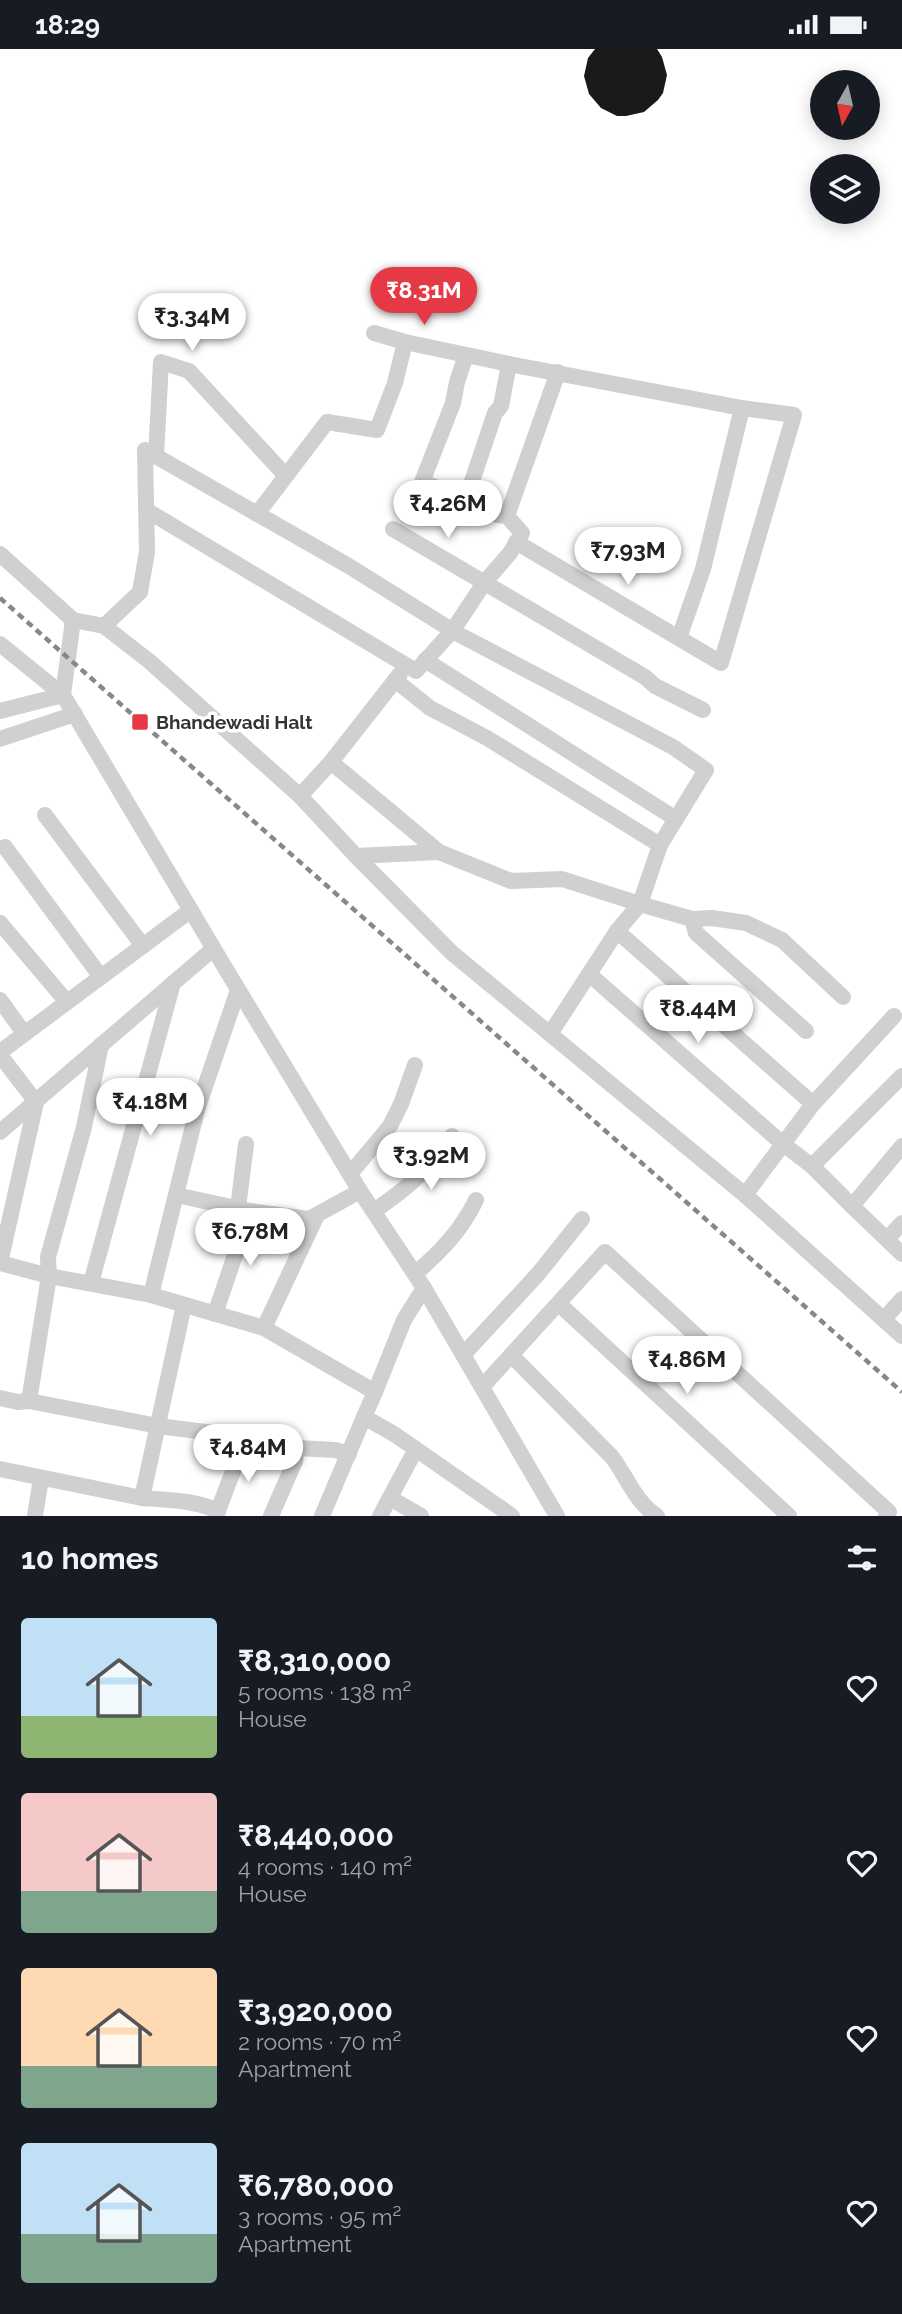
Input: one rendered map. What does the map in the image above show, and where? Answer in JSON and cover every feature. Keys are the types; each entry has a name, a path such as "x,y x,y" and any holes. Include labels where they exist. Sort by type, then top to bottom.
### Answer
{"street":[{"path":"374,333 405,342 650,392 794,415 721,663 516,542"},
{"path":"257,514 327,422 377,430 395,383 405,342"},
{"path":"146,510 415,671 453,631 484,583 522,533 507,516 497,515 466,499 422,482 453,403 466,355"},
{"path":"156,456 160,362 189,371 286,476"},
{"path":"466,499 495,413 501,406 509,364"},
{"path":"507,516 558,372"},
{"path":"679,638 703,569 742,408"},
{"path":"104,626 140,592 147,552 145,450 347,565 453,631 673,747 706,770 660,845 640,904 617,931 551,1034"},
{"path":"393,529 645,677 655,686 703,710"},
{"path":"0,554 73,620 104,626 149,661 300,796 452,953 745,1195 902,1336"},
{"path":"64,695 73,620"},
{"path":"0,644 64,695 213,949 360,1191 420,1281 557,1516"},
{"path":"425,660 677,819"},
{"path":"300,796 331,762 407,666"},
{"path":"395,680 430,708 487,738 660,845"},
{"path":"0,711 64,695"},
{"path":"0,739 75,714"},
{"path":"331,762 439,852 511,881 562,879 692,919 712,918 746,923 782,940 843,997"},
{"path":"44,815 143,946"},
{"path":"5,847 101,977"},
{"path":"356,856 439,852"},
{"path":"191,910 0,1053 36,1102 0,1263 49,1276 151,1295 264,1328 375,1392"},
{"path":"692,919 696,933 806,1031"},
{"path":"0,923 67,1002"},
{"path":"617,931 813,1104"},
{"path":"0,1132 213,949"},
{"path":"589,974 783,1144 812,1166 902,1254"},
{"path":"91,1283 173,983"},
{"path":"151,1295 197,1109 238,989"},
{"path":"0,1000 24,1033"},
{"path":"745,1195 813,1104 894,1016"},
{"path":"29,1401 49,1276 48,1257 84,1127 101,1045"},
{"path":"350,1174 390,1126 415,1065"},
{"path":"812,1166 902,1076"},
{"path":"374,1211 413,1184 452,1136"},
{"path":"215,1314 244,1210 246,1144"},
{"path":"852,1206 902,1146"},
{"path":"176,1195 244,1210 309,1219 360,1191"},
{"path":"322,1516 420,1281 458,1232 475,1199"},
{"path":"264,1328 317,1215"},
{"path":"463,1355 538,1274 582,1219"},
{"path":"887,1239 902,1223"},
{"path":"482,1387 605,1252 889,1512 886,1516"},
{"path":"884,1319 902,1299"},
{"path":"559,1304 789,1516"},
{"path":"142,1498 184,1305"},
{"path":"511,1356 612,1457 636,1495 649,1511 657,1516"},
{"path":"0,1398 18,1402 29,1401 158,1426 349,1454"},
{"path":"364,1417 416,1449 509,1515"},
{"path":"0,1469 183,1509 208,1507 217,1514 246,1437"},
{"path":"271,1516 295,1461 297,1448"},
{"path":"380,1516 416,1449"},
{"path":"35,1516 41,1478"},
{"path":"390,1498 421,1516"}],"building":[{"path":"595,49 657,49 667,75 663,93 658,100 644,112 626,116 617,116 601,108 589,94 584,76 588,58"}],"railway":[{"path":"0,598 902,1392"}],"place":[{"name":"Bhandewadi Halt","path":"140,722"}]}
